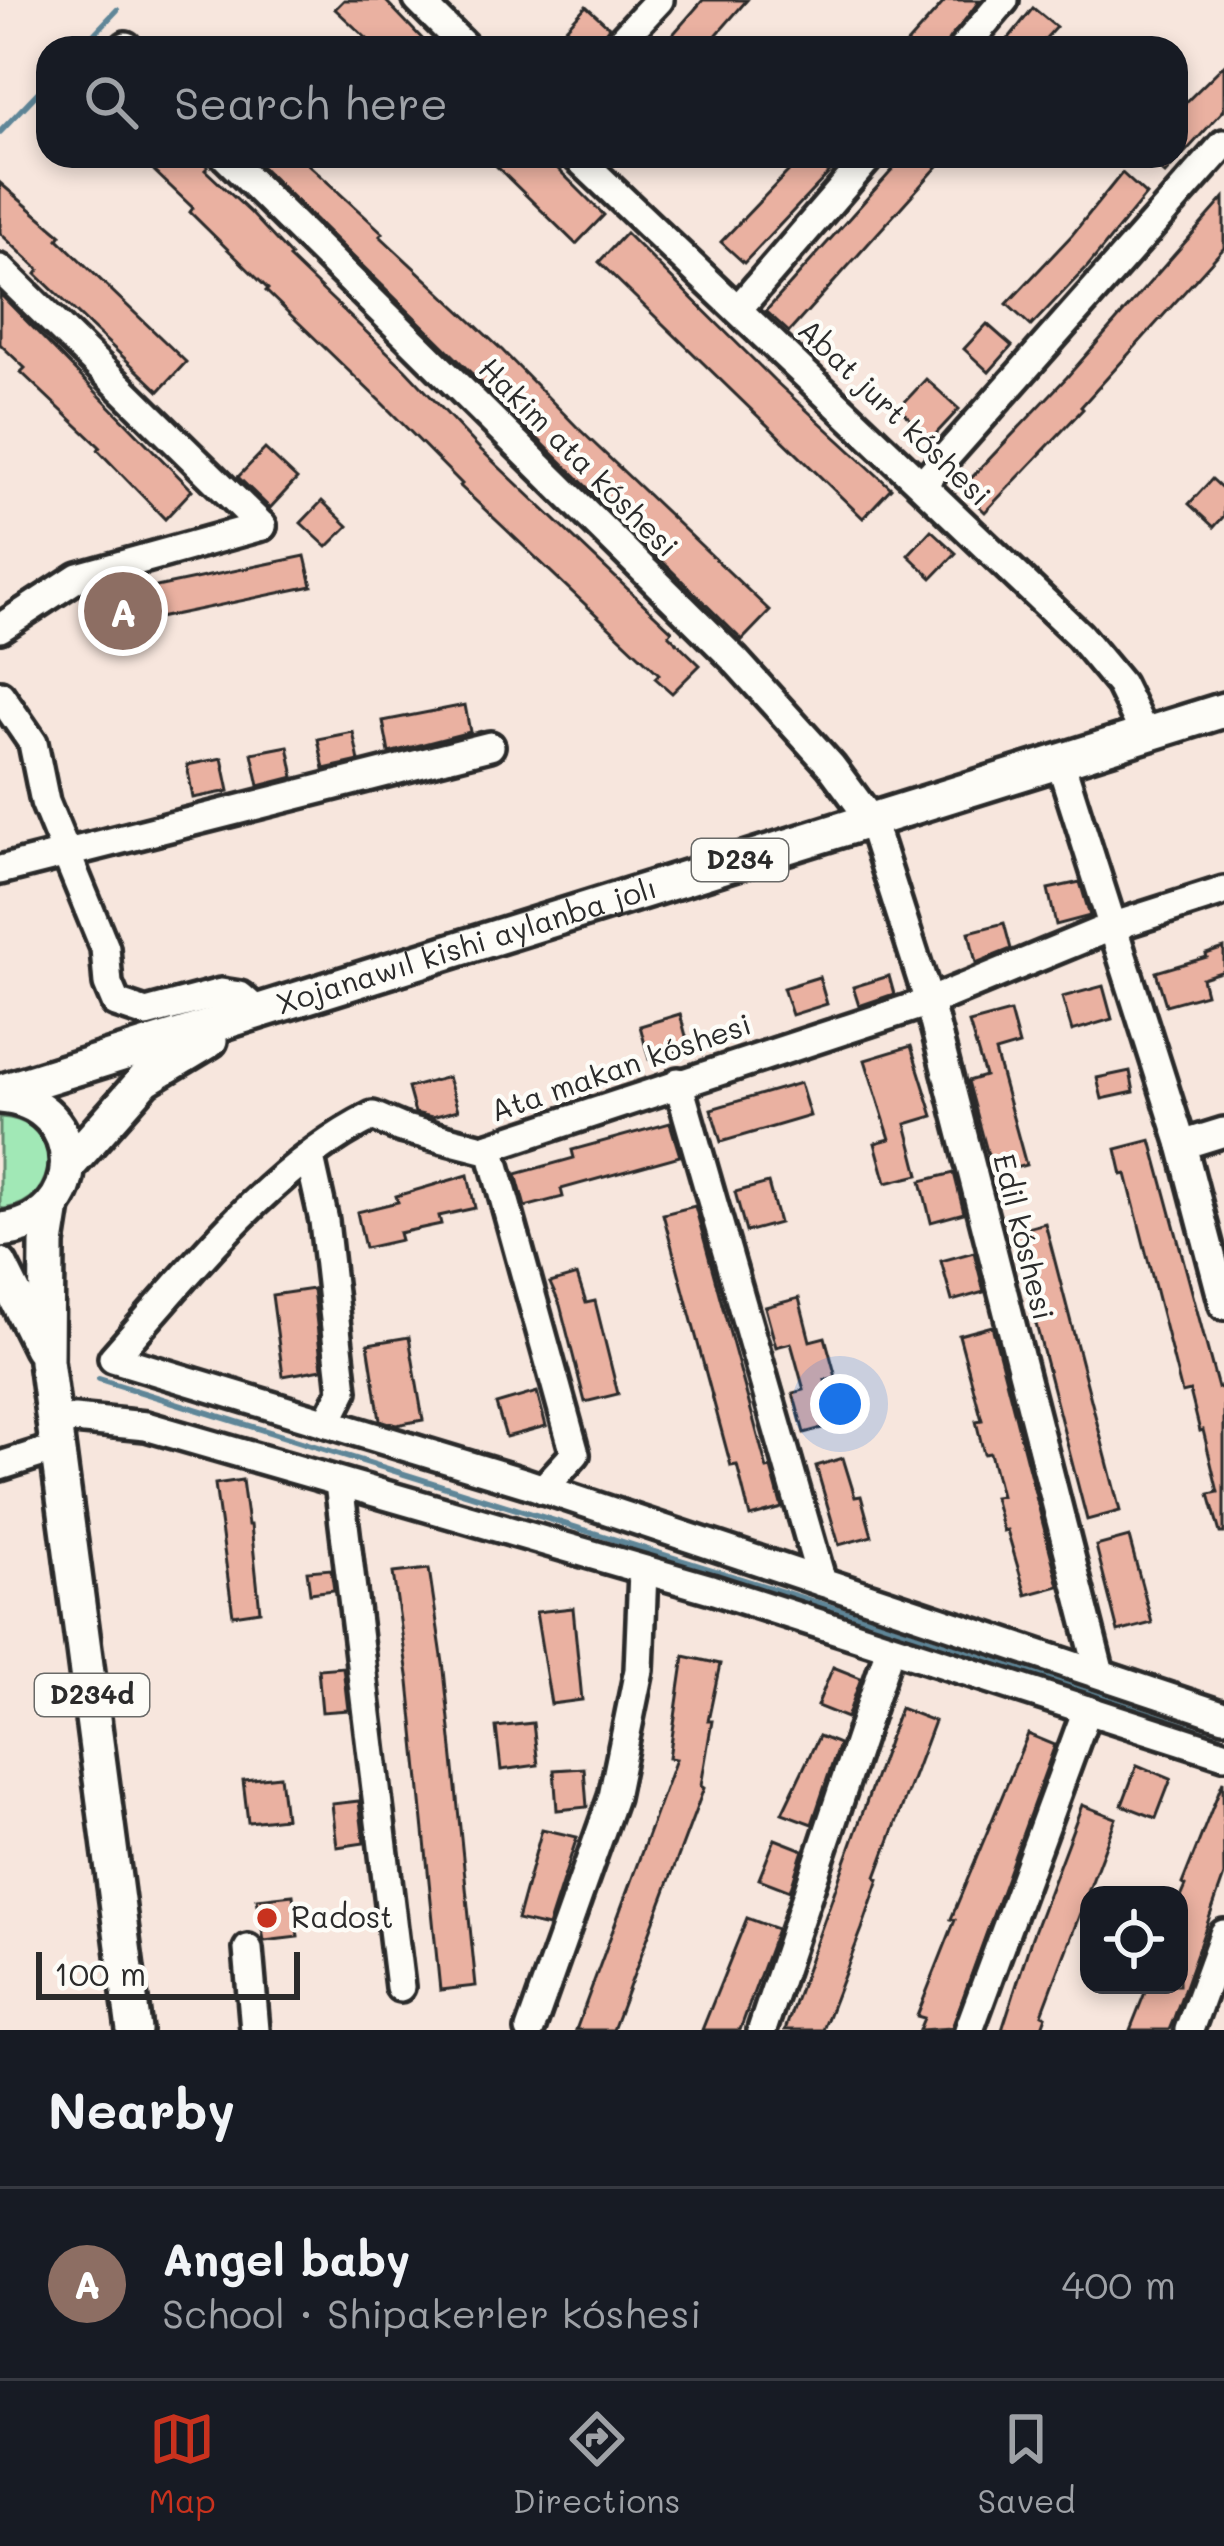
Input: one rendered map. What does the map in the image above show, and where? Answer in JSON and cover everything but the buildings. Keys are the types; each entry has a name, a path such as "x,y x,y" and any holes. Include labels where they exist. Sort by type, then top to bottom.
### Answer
{"main road":[{"name":"Xojanawıl kishi aylanba jolı","path":"0,1094 1224,710"},
{"name":"Xojanawıl kishi aylanba jolı","path":"68,1166 145,1079 257,1011"},
{"name":"D234","path":"0,1094 43,1110 66,1145 68,1166"},
{"path":"0,1230 37,1220 53,1206 64,1187 68,1166"},
{"name":"D234d","path":"53,1206 46,1361 134,2030"},
{"name":"D234d","path":"0,1265 46,1361"}],"street":[{"path":"418,0 454,36"},
{"path":"625,36 659,0"},
{"path":"972,36 1004,0"},
{"path":"922,484 1224,144"},
{"name":"Hakim ata kóshesi","path":"237,168 735,660 830,766 871,820"},
{"name":"Abat jurt kóshesi","path":"589,168 1079,634 1120,684 1145,735"},
{"path":"738,309 860,168"},
{"path":"0,269 262,526 77,577 0,628"},
{"path":"0,694 33,742 45,802 105,948 108,984 116,1003 146,1013 221,993 240,996 257,1011"},
{"path":"0,870 490,746"},
{"path":"1060,761 1182,1145 1224,1305"},
{"name":"Edil kóshesi","path":"871,820 929,1002 1100,1674"},
{"name":"Ata makan kóshesi","path":"327,1423 113,1358 238,1217 346,1130 373,1116 400,1128 483,1149 929,1002 1111,927 1224,891"},
{"path":"678,1082 822,1582"},
{"path":"1182,1145 1224,1132"},
{"path":"490,1147 575,1454 543,1489"},
{"path":"310,1158 324,1221 343,1391 327,1423 543,1489 1224,1716"},
{"path":"0,1466 55,1436 74,1419 146,1426 643,1571 1224,1754"},
{"path":"339,1483 400,1987"},
{"path":"530,2030 613,1797 639,1670 643,1571"},
{"path":"762,2030 890,1648"},
{"path":"969,2030 1087,1710"},
{"path":"1190,2030 1224,1934"},
{"path":"248,1949 255,2030"}],"green space":[{"path":"0,1117 32,1128 49,1156 37,1192 24,1203 4,1209 0,1208"}],"waterway":[{"path":"92,36 117,10"},
{"path":"0,132 36,94"},
{"path":"99,1379 860,1616 1224,1738"}],"place":[{"name":"Angel baby","path":"123,611"},
{"name":"Radost","path":"267,1918"}]}
